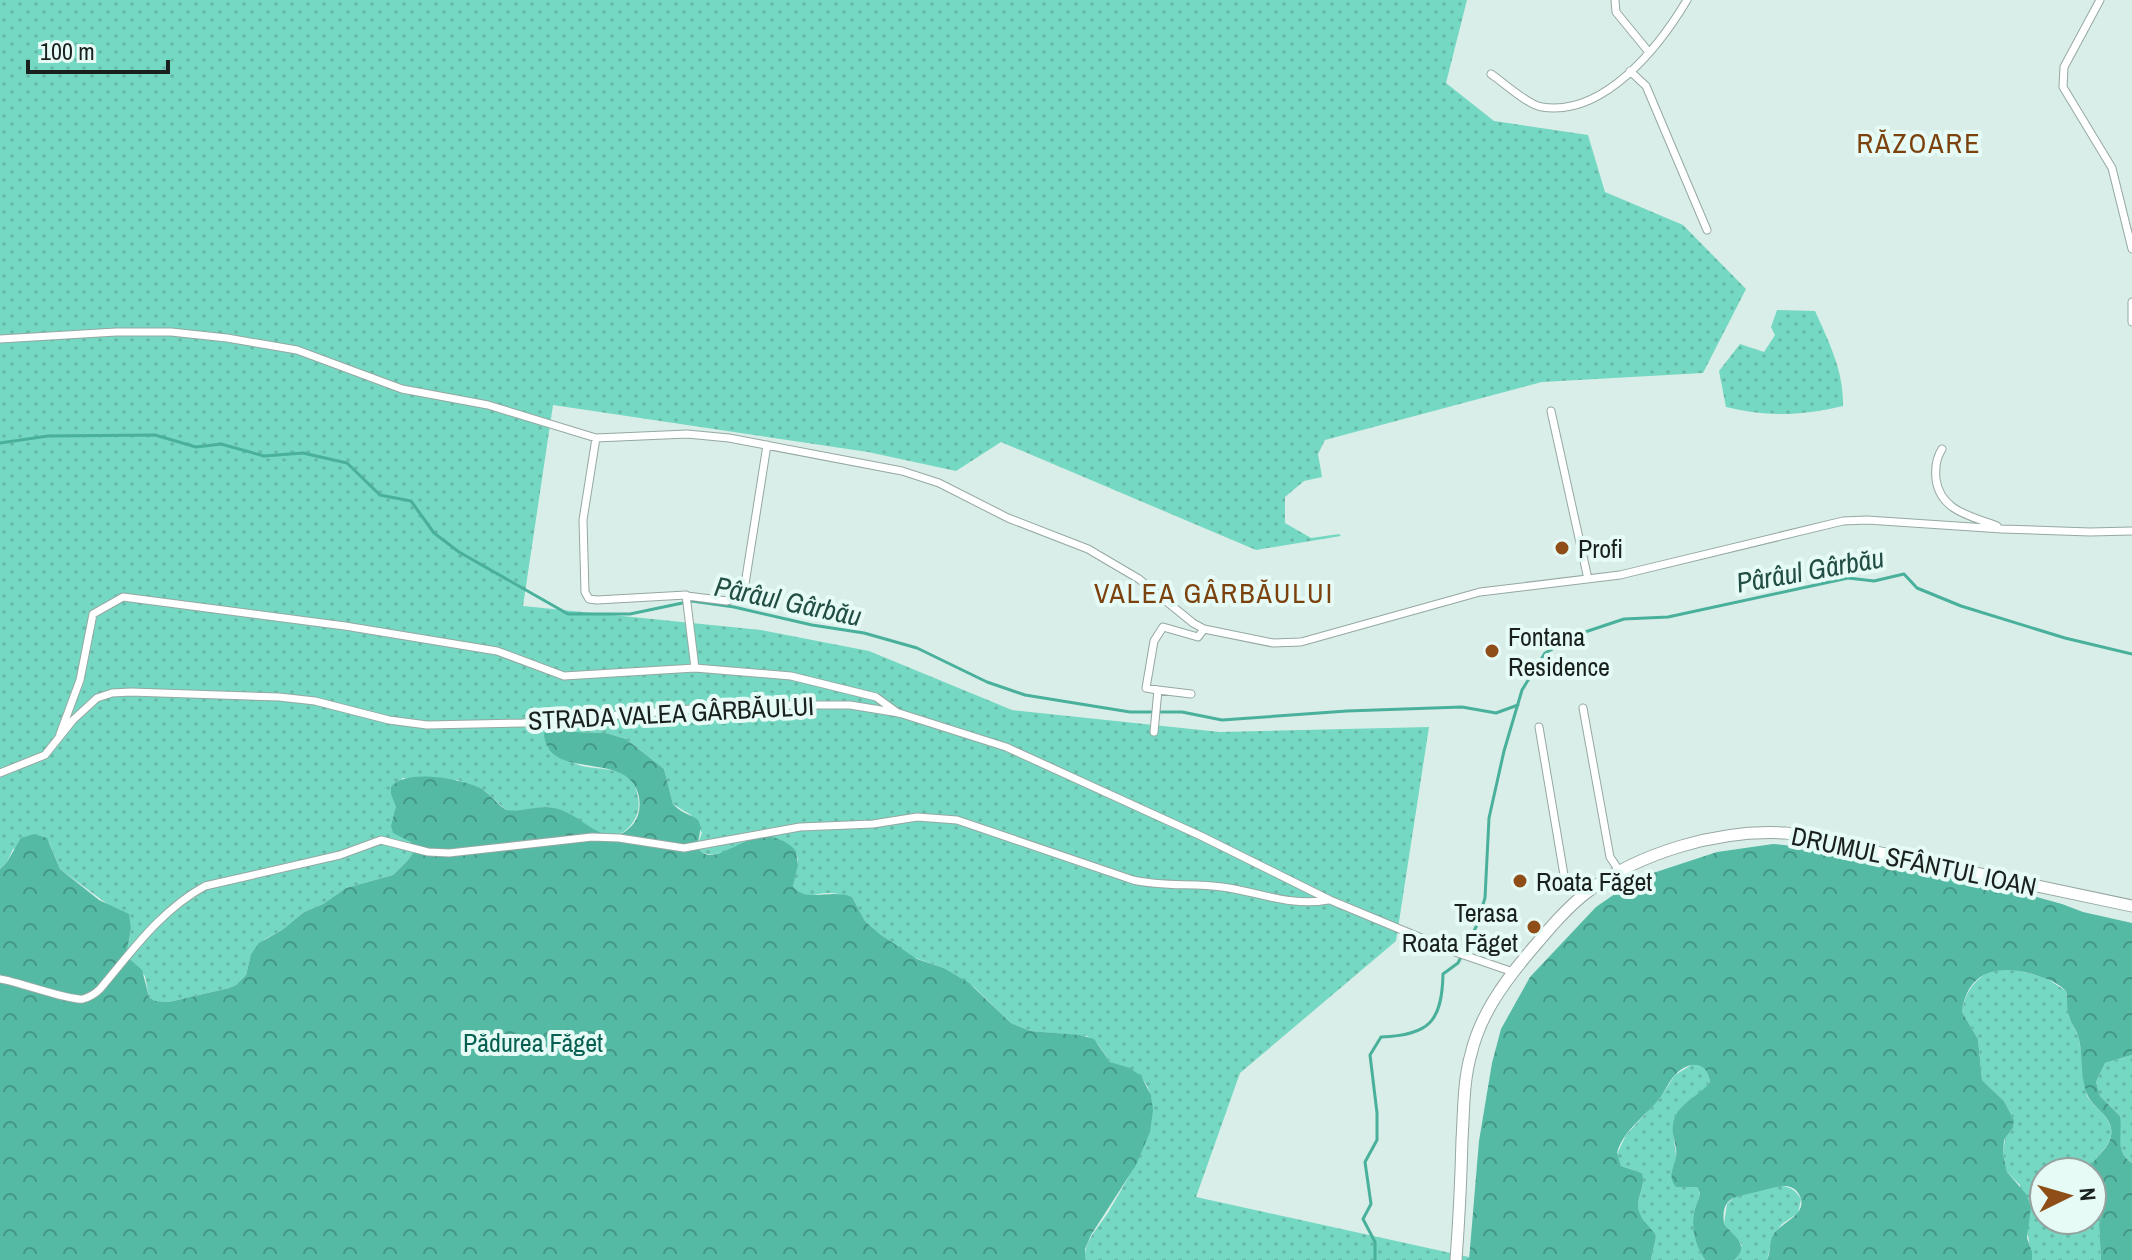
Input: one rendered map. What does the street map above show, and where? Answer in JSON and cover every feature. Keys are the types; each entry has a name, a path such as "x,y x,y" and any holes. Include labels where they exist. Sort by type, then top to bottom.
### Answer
{"main road":[{"name":"DRUMUL SFÂNTUL IOAN","path":"1456,1260 1468,1066 1483,1018 1513,972 1554,924 1588,891 1620,872 1684,847 1728,837 1776,833 1815,838 2132,906"}],"street":[{"path":"1615,0 1616,12 1648,51"},
{"path":"1491,74 1540,108 1570,107 1599,97 1609,92 1630,71 1687,0"},
{"path":"2100,0 2064,67 2063,87 2116,177 2132,249"},
{"path":"1630,71 1646,86 1707,230"},
{"path":"2132,302 2132,322"},
{"path":"0,339 171,332 269,344 297,350 402,389 488,405 596,438 687,434 857,461 939,483 1008,518 1088,549 1139,579 1204,629 1273,643 1301,642 1480,592 1648,570 1843,521 2002,529 2132,531"},
{"path":"1551,411 1588,579"},
{"path":"596,438 583,520 585,592 589,599 597,600 688,596 727,601 737,598 745,584 767,445"},
{"path":"1942,449 1936,473 1937,486 1945,504 2002,529"},
{"path":"688,596 695,668"},
{"path":"56,744 80,680 93,614 123,597 345,626 497,651 564,676 695,668 791,676 876,697 899,713"},
{"path":"1191,694 1146,688 1154,641 1163,627 1198,637 1204,629"},
{"path":"1154,732 1158,690"},
{"name":"STRADA VALEA GÂRBĂULUI","path":"0,773 45,755 73,720 97,698 112,693 279,697 315,701 389,720 427,725 523,723 754,704 850,705 899,713 1006,747 1201,836 1330,900 1455,952 1513,972"},
{"path":"1583,708 1610,857 1620,872"},
{"path":"1539,727 1565,881 1588,891"},
{"path":"0,979 72,998 87,998 100,989 166,913 205,886 340,855 381,840 428,852 449,853 592,837 684,848 800,827 939,817 957,820 1144,883 1225,887 1285,902 1330,900"}],"green space":[{"path":"0,0 1467,0 1446,83 1494,121 1588,135 1605,192 1683,225 1746,289 1703,373 1542,382 1325,440 1318,454 1322,477 1304,481 1285,497 1285,523 1311,538 1341,536 1256,550 1001,442 956,471 868,452 553,405 523,606 761,630 869,651 1012,710 1220,732 1429,727 1396,941 1240,1073 1196,1197 1469,1257 1469,1260 1085,1260 1089,1240 1136,1163 1150,1123 1152,1105 1148,1088 1138,1075 1110,1062 1098,1044 1087,1036 1030,1031 1011,1023 974,987 944,968 910,956 881,935 865,921 852,897 834,893 801,894 793,886 798,864 796,853 777,838 751,841 714,854 704,853 697,846 702,833 691,815 673,804 664,769 626,739 606,733 563,728 547,747 577,764 615,771 633,780 638,809 630,826 621,833 603,834 555,808 506,810 485,791 458,780 402,778 393,820 415,850 393,875 346,888 265,939 251,954 246,975 236,985 169,1002 155,1001 149,997 145,976 126,956 131,929 106,903 60,869 49,842 13,849 0,869"},
{"path":"1777,310 1815,311 1838,369 1843,406 1784,414 1726,407 1719,371 1740,344 1764,352 1775,335 1771,327"},
{"name":"Pădurea Făget","path":"556,727 577,732 606,733 626,739 664,769 673,804 699,821 697,846 705,854 715,855 752,839 767,837 781,840 796,851 798,865 793,886 798,891 811,895 852,897 865,921 881,935 917,959 944,968 969,983 1011,1023 1030,1031 1094,1039 1110,1062 1130,1068 1141,1076 1151,1095 1153,1110 1150,1132 1136,1165 1091,1235 1085,1249 1085,1260 0,1260 0,869 21,838 34,834 47,838 60,869 99,900 129,914 131,929 126,956 142,970 149,997 155,1001 169,1002 236,985 246,975 251,954 259,943 346,888 393,875 415,850 411,842 393,833 391,826 396,807 391,787 399,781 435,777 462,782 482,789 506,810 555,808 605,834 624,832 634,823 639,809 638,793 631,780 619,772 558,757 548,748 544,733"},
{"path":"1773,844 1818,848 1887,868 2007,889 2132,923 2132,1055 2105,1063 2096,1082 2100,1096 2120,1116 2121,1148 2132,1163 2132,1260 2101,1260 2100,1236 2108,1236 2108,1156 2098,1156 2109,1141 2111,1129 2107,1118 2087,1094 2079,1039 2068,1013 2066,991 2046,978 2007,970 1977,979 1965,998 1962,1012 1978,1039 1982,1080 2004,1101 2014,1120 2013,1128 2004,1140 2003,1154 2007,1172 2028,1199 2027,1238 2032,1260 1767,1260 1773,1235 1800,1208 1797,1191 1782,1186 1738,1196 1728,1202 1724,1224 1739,1241 1741,1250 1734,1260 1705,1260 1693,1225 1700,1193 1697,1187 1676,1187 1672,1176 1676,1153 1675,1117 1710,1082 1705,1069 1690,1065 1674,1076 1660,1098 1624,1137 1617,1153 1621,1166 1642,1173 1638,1209 1656,1237 1651,1260 1469,1260 1479,1141 1492,1063 1501,1029 1530,977 1596,907 1625,887 1650,874 1717,852"},
{"path":"2008,968 2046,978 2066,991 2069,1017 2079,1038 2087,1096 2106,1117 2111,1129 2109,1142 2098,1156 2028,1156 2028,1235 2020,1185 2007,1172 2003,1154 2005,1139 2013,1128 2014,1120 2004,1101 1982,1080 1978,1039 1962,1012 1967,995 1977,981 1999,969"},
{"path":"2132,1055 2132,1163 2121,1148 2120,1116 2100,1096 2096,1082 2105,1063"},
{"path":"1693,1064 1705,1069 1710,1082 1673,1132 1683,1187 1697,1187 1700,1194 1694,1225 1697,1244 1705,1260 1651,1260 1656,1237 1642,1220 1638,1209 1642,1173 1621,1166 1617,1154 1626,1135 1660,1098 1675,1075"},
{"path":"1771,1186 1785,1187 1795,1192 1801,1199 1798,1213 1773,1235 1767,1260 1734,1260 1742,1245 1724,1224 1727,1204 1737,1195"},
{"path":"2028,1236 2100,1236 2101,1260 2032,1260"}],"waterway":[{"name":"Pârâul Gârbău","path":"0,443 48,436 155,435 196,447 221,444 264,456 303,453 347,463 380,495 411,501 434,533 459,552 568,614 630,614 692,601 734,607 864,633 917,648 987,682 1025,695 1130,712 1182,712 1222,720 1462,707 1496,713 1518,705"},
{"name":"Pârâul Gârbău","path":"1375,1260 1375,1242 1363,1219 1371,1204 1365,1162 1377,1140 1370,1055 1381,1037 1411,1033 1430,1023 1440,1004 1443,974 1458,963 1476,927 1485,898 1489,818 1504,751 1522,690 1545,653 1585,632 1624,619 1668,617 1848,578 1874,581 1904,574 1917,588 1961,606 2065,638 2132,654"}],"place":[{"name":"Profi","path":"1562,548"},
{"name":"Fontana Residence","path":"1492,651"},
{"name":"Roata Făget","path":"1520,881"},
{"name":"Terasa Roata Făget","path":"1534,927"}],"district":[{"name":"RĂZOARE","path":"1919,143"},
{"name":"VALEA GÂRBĂULUI","path":"1214,593"}]}
